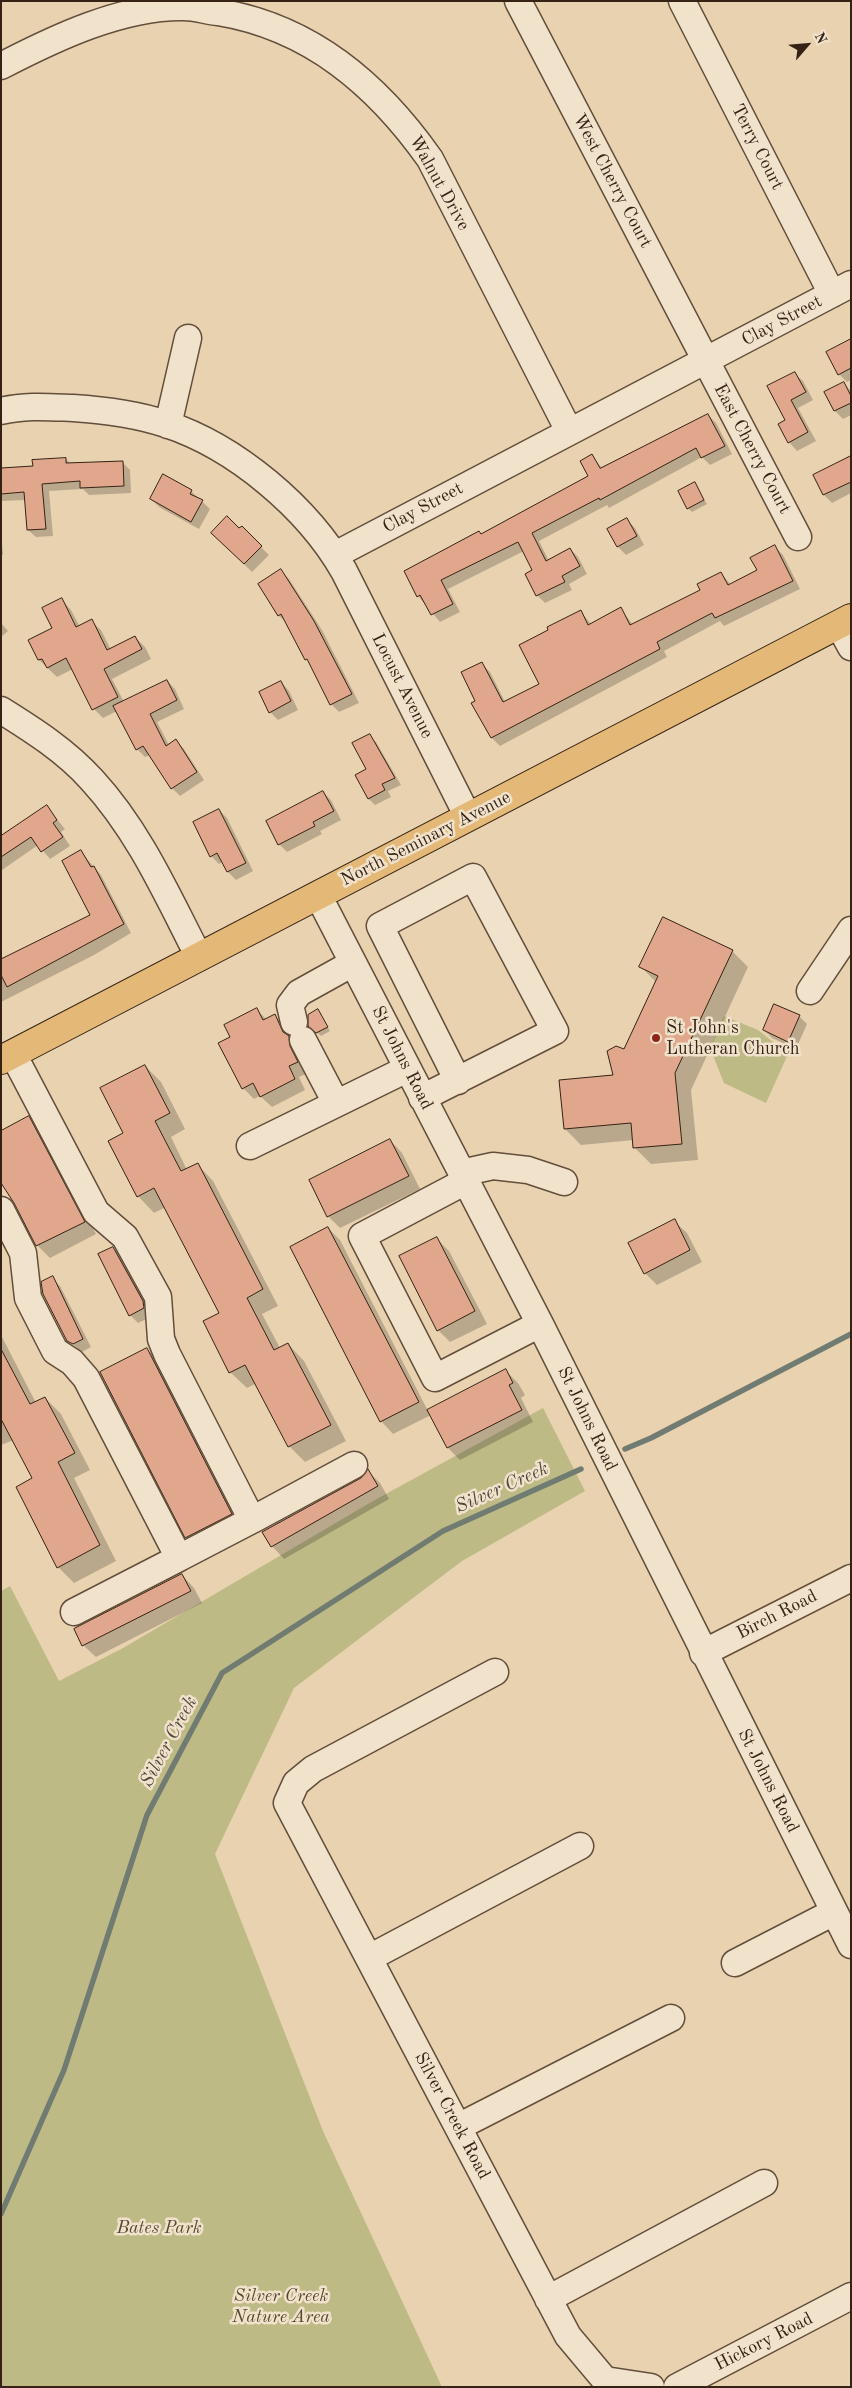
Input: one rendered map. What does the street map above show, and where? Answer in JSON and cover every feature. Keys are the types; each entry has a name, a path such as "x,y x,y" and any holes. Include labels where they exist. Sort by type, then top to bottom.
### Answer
{"main road":[{"name":"North Seminary Avenue","path":"7,1057 468,817 847,630"}],"street":[{"name":"West Cherry Court","path":"518,1 705,361"},
{"name":"Terry Court","path":"682,1 842,289"},
{"name":"Walnut Drive","path":"1,66 104,20 184,4 239,16 292,35 325,52 364,83 407,126 430,159 569,431"},
{"name":"Clay Street","path":"335,555 842,289"},
{"path":"168,424 188,338"},
{"name":"East Cherry Court","path":"705,361 798,537"},
{"path":"1,411 21,406 86,409 127,414 168,424 207,443 245,465 285,497 335,555"},
{"name":"Locust Avenue","path":"335,555 468,817"},
{"path":"1,710 45,738 85,773 125,820 152,864 199,957"},
{"path":"422,1098 458,1081 555,1032 473,877 380,926 458,1081"},
{"name":"St Johns Road","path":"318,895 540,1324 703,1653 851,1945"},
{"path":"810,991 851,930"},
{"path":"336,1103 299,1031 290,1005 299,993 355,967 393,953"},
{"path":"7,1057 96,1212 125,1238 158,1297 162,1339 167,1354 252,1520"},
{"path":"250,1146 407,1069"},
{"path":"540,1324 435,1378 362,1236 463,1177 493,1166 528,1170 564,1182"},
{"path":"1,1210 23,1253 28,1298 55,1351 72,1362 86,1378 180,1558"},
{"path":"74,1612 354,1465"},
{"name":"Birch Road","path":"703,1653 851,1578"},
{"name":"Silver Creek Road","path":"495,1672 313,1769 296,1783 287,1803 568,2336 605,2380 651,2387"},
{"path":"369,1958 580,1846"},
{"path":"735,1963 834,1912"},
{"path":"458,2127 671,2018"},
{"path":"548,2299 764,2184"},
{"name":"Hickory Road","path":"677,2387 851,2296"}],"green space":[{"path":"724,1016 758,1030 788,1054 766,1103 724,1083 710,1048"},
{"name":"Bates Park","path":"543,1408 585,1491 462,1561 294,1688 215,1854 323,2131 442,2387 1,2387 1,1591 10,1586 59,1681 123,1648 373,1501"}],"building":[{"path":"851,339 851,368 838,375 826,352"},
{"path":"795,372 806,392 791,400 808,432 788,443 778,424 785,420 767,386"},
{"path":"844,382 851,396 851,403 834,411 824,392"},
{"path":"708,414 725,446 701,458 696,448 600,500 599,498 532,533 546,561 570,548 580,566 562,576 565,582 536,596 525,574 532,570 518,542 441,580 453,604 431,615 420,595 417,597 404,571 479,531 481,534 588,476 580,461 592,454 600,468"},
{"path":"851,456 851,482 823,495 813,475"},
{"path":"66,458 66,463 123,461 124,486 80,488 80,481 42,484 46,529 27,530 24,492 1,494 1,468 33,466 32,460"},
{"path":"163,474 192,490 190,494 203,500 191,522 150,499"},
{"path":"695,482 704,500 687,509 678,491"},
{"path":"227,516 239,528 242,526 262,546 244,564 211,533"},
{"path":"627,518 637,536 617,547 607,529"},
{"path":"775,545 793,581 715,618 712,613 657,642 660,649 491,738 471,703 475,701 461,672 482,662 503,702 539,684 519,645 548,630 547,627 581,610 588,625 621,607 630,625 700,590 697,584 721,572 728,585 757,570 750,558"},
{"path":"281,569 314,621 352,694 330,705 307,659 305,660 281,614 278,616 258,584"},
{"path":"62,598 76,627 92,619 107,650 135,636 142,649 104,669 118,697 92,710 66,658 47,668 42,659 38,660 28,640 52,628 42,608"},
{"path":"167,680 177,700 150,714 166,746 176,739 197,772 171,789 143,746 136,750 113,706"},
{"path":"281,681 291,701 269,713 259,692"},
{"path":"370,734 395,778 382,784 385,790 368,799 355,775 366,769 352,743"},
{"path":"323,791 334,811 313,822 315,826 278,845 266,821"},
{"path":"47,805 57,820 53,823 63,837 41,852 31,837 1,857 1,836"},
{"path":"219,809 246,863 227,872 217,853 210,857 193,822"},
{"path":"81,850 91,867 94,866 124,924 7,987 1,975 1,959 90,915 62,861"},
{"path":"663,917 733,950 675,1073 682,1144 633,1148 631,1123 564,1129 559,1080 613,1075 607,1051 616,1046 624,1049 658,976 639,967"},
{"path":"774,1004 800,1015 788,1042 763,1030"},
{"path":"257,1008 263,1020 275,1014 283,1032 289,1036 290,1046 298,1062 289,1066 295,1079 260,1097 253,1083 242,1089 218,1043 230,1037 224,1025"},
{"path":"318,1009 328,1027 316,1033 308,1026 308,1015"},
{"path":"145,1065 170,1113 155,1121 181,1171 198,1163 263,1289 247,1298 274,1350 288,1343 331,1425 288,1447 245,1365 229,1373 203,1321 219,1313 154,1188 137,1197 108,1141 123,1133 100,1088"},
{"path":"29,1116 85,1222 36,1246 14,1203 1,1183 1,1131"},
{"path":"390,1139 409,1176 327,1217 309,1180"},
{"path":"675,1219 690,1250 644,1274 628,1243"},
{"path":"328,1227 419,1402 380,1422 290,1247"},
{"path":"437,1237 475,1311 437,1331 399,1256"},
{"path":"113,1247 143,1301 144,1308 129,1316 98,1254"},
{"path":"53,1276 83,1339 73,1344 67,1341 43,1294 41,1282"},
{"path":"147,1348 232,1514 185,1538 100,1372"},
{"path":"1,1349 30,1404 45,1397 75,1453 58,1462 100,1545 57,1568 16,1487 32,1478 1,1419"},
{"path":"506,1369 513,1383 509,1385 522,1410 447,1448 427,1410"},
{"path":"368,1469 378,1486 271,1547 262,1532 361,1478"},
{"path":"182,1574 191,1591 82,1646 74,1629"}],"waterway":[{"name":"Silver Creek","path":"625,1449 651,1438 851,1334"},
{"name":"Silver Creek","path":"1,2214 64,2070 147,1815 222,1673 443,1531 581,1469"}],"place":[{"name":"St John's Lutheran Church","path":"656,1038"}],"park label":[{"name":"Silver Creek Nature Area","path":"281,2306"}]}
